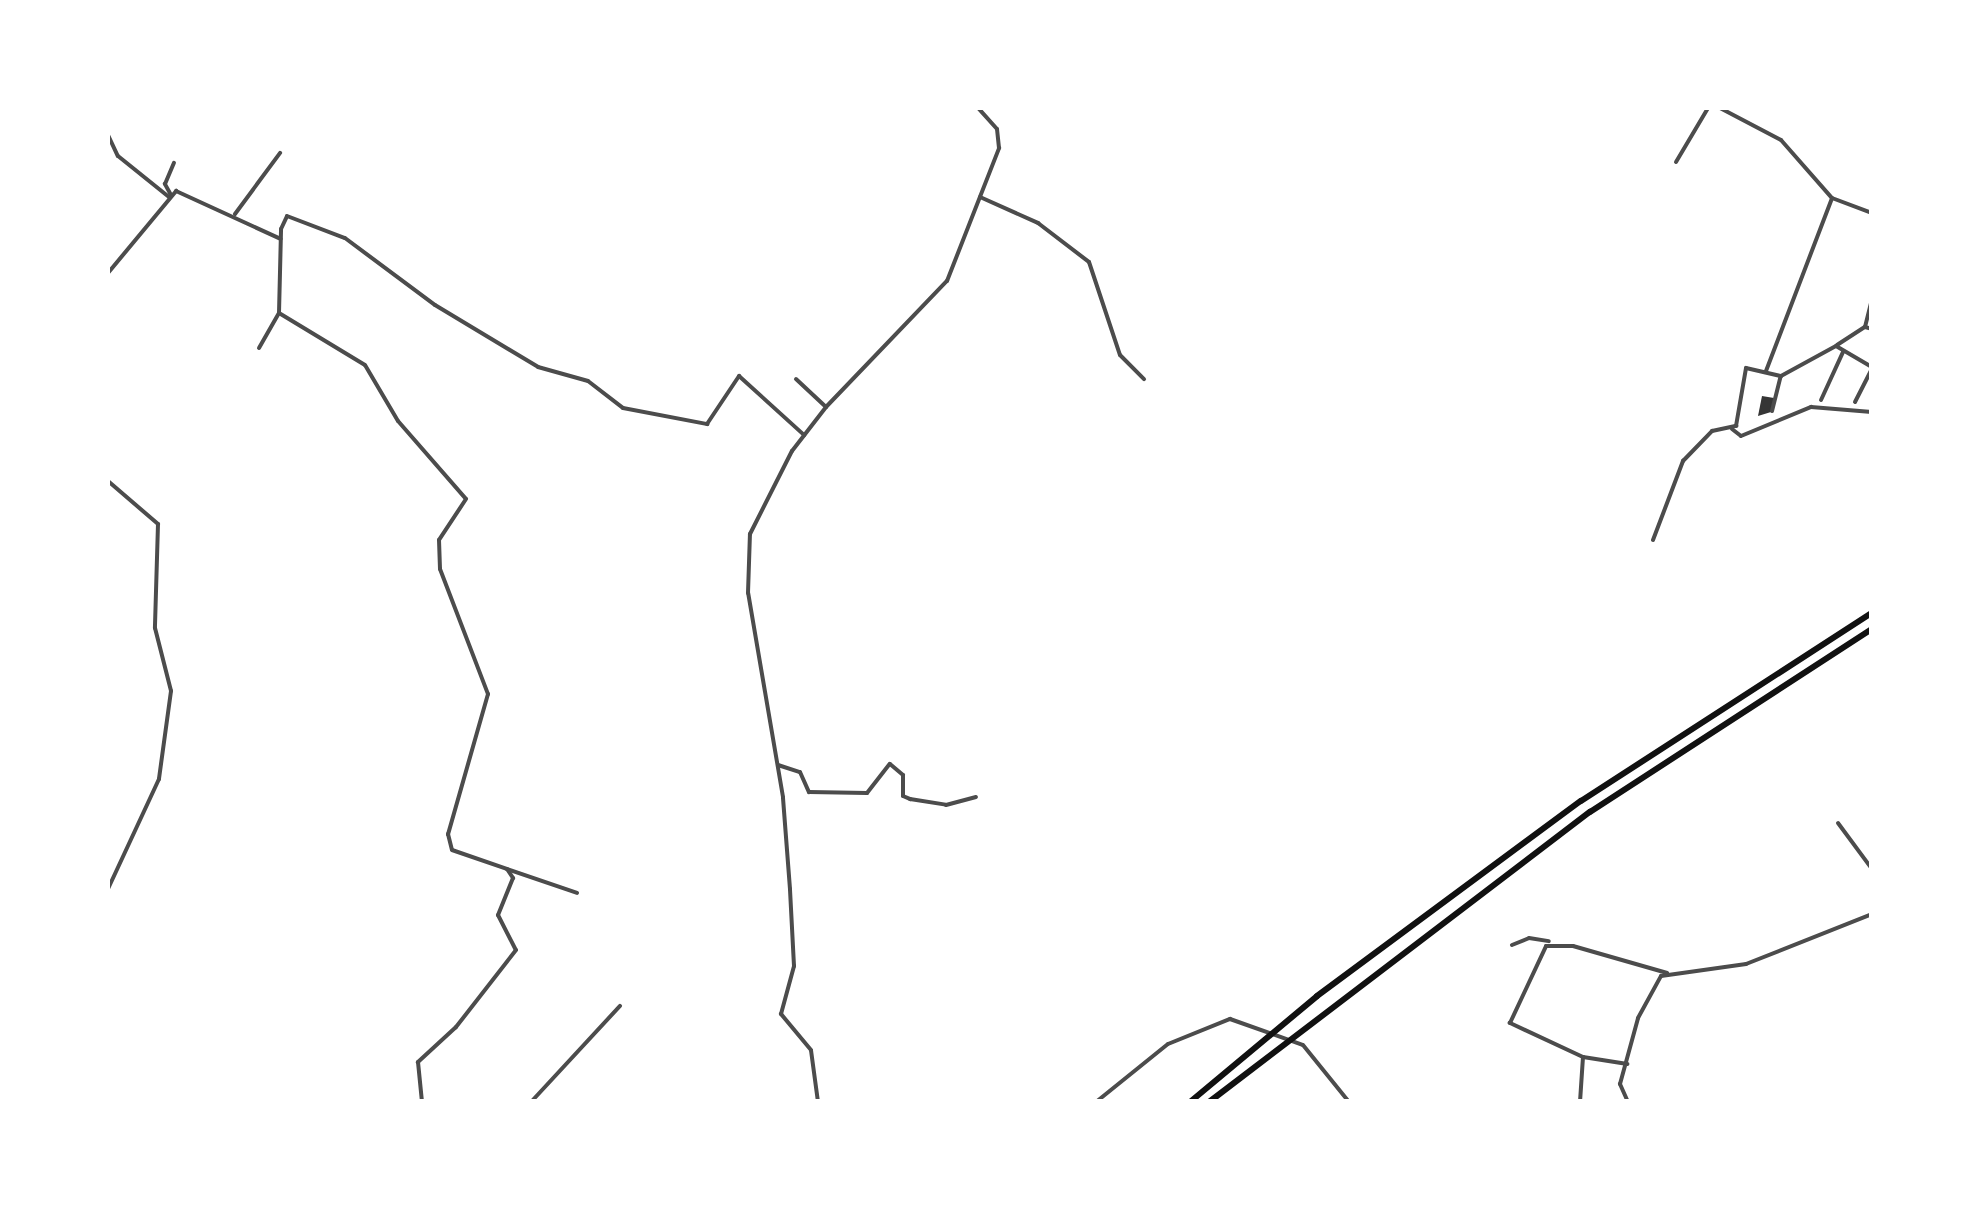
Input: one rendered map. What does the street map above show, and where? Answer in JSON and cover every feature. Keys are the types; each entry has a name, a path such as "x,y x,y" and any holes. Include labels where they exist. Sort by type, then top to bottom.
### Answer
{"highway":[{"path":"1190,1102 1317,996 1581,801 1872,612"},
{"path":"1209,1102 1325,1008 1590,812 1872,629"}],"street":[{"path":"818,1102 811,1050 781,1014 794,966 778,765 750,609 748,544 764,500 804,435 940,293 980,197 999,137 978,108"},
{"path":"1676,162 1708,108"},
{"path":"1720,108 1782,140 1832,198 1872,213"},
{"path":"108,136 123,161 170,196"},
{"path":"235,214 280,153"},
{"path":"170,196 165,184 174,163"},
{"path":"108,273 170,196 186,192 235,214 255,231 281,238"},
{"path":"980,197 1038,223 1084,256 1123,362 1144,379"},
{"path":"1766,371 1832,198"},
{"path":"259,348 278,314 281,238 287,216 345,238 435,305 538,367 588,381 622,408 707,424 739,376 804,435"},
{"path":"1772,411 1781,376 1865,326 1872,298"},
{"path":"278,314 365,365 398,421 466,499 439,540 440,570 488,694 448,834 452,850 576,894"},
{"path":"1865,326 1872,330"},
{"path":"1836,346 1872,368 1855,402"},
{"path":"1821,400 1843,352"},
{"path":"1732,429 1746,368 1781,376"},
{"path":"796,379 826,408"},
{"path":"1653,540 1683,461 1712,432 1732,429 1741,436 1811,407 1872,412"},
{"path":"108,481 158,524 155,628 171,691 158,779 108,889"},
{"path":"778,765 800,772 809,792 867,792 890,764 903,775 910,799 946,804 976,797"},
{"path":"1838,823 1872,869"},
{"path":"422,1102 418,1062 515,954 498,914 514,884 507,869"},
{"path":"1512,944 1529,938 1667,973 1746,964 1872,914"},
{"path":"1550,942 1510,1023 1584,1058 1626,1064"},
{"path":"1628,1102 1620,1091 1638,1018 1667,973"},
{"path":"531,1102 620,1006"},
{"path":"1096,1102 1168,1044 1214,1023 1250,1022 1317,1054 1349,1102"},
{"path":"1580,1102 1584,1058"}],"building":[{"path":"1762,396 1774,398 1771,412 1758,416"}]}
